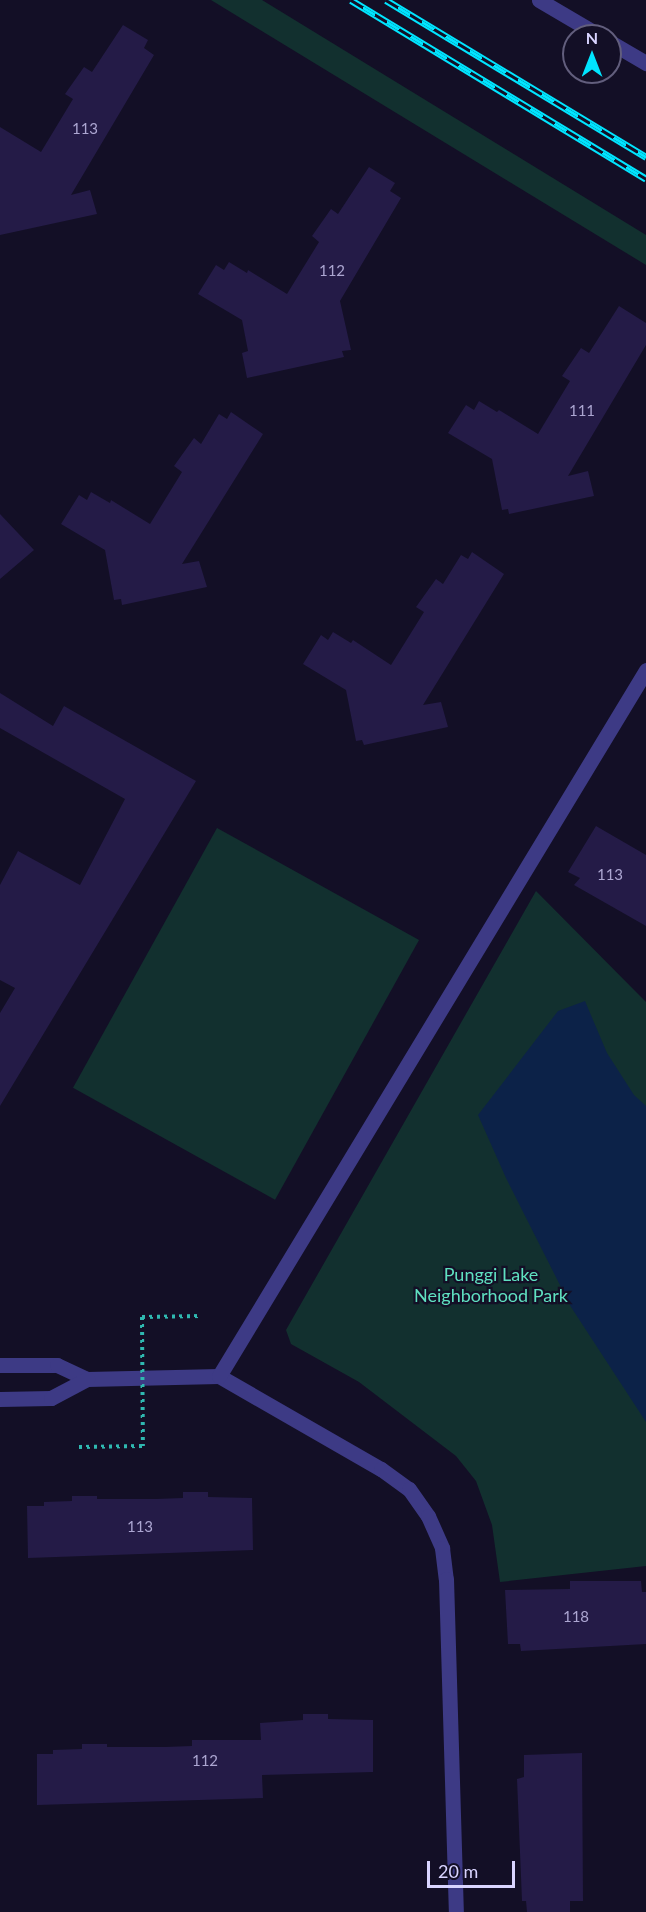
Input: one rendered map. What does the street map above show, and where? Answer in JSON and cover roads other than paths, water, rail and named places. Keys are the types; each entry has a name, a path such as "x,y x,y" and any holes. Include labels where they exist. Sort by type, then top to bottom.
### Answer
{"street":[{"path":"539,0 580,24"},
{"path":"622,49 646,63"},
{"path":"219,1376 646,670"},
{"path":"0,1365 57,1365 87,1379 219,1376 381,1469 409,1489 428,1516 442,1548 446,1579 456,1912"},
{"path":"0,1399 51,1398 87,1379"}],"water":[{"path":"585,1001 607,1053 634,1095 646,1106 646,1422 571,1307 506,1178 478,1115 558,1011"}],"railway":[{"path":"351,0 646,179"},
{"path":"386,0 646,157"}],"park label":[{"name":"Punggi Lake Neighborhood Park","path":"491,1285"}]}
